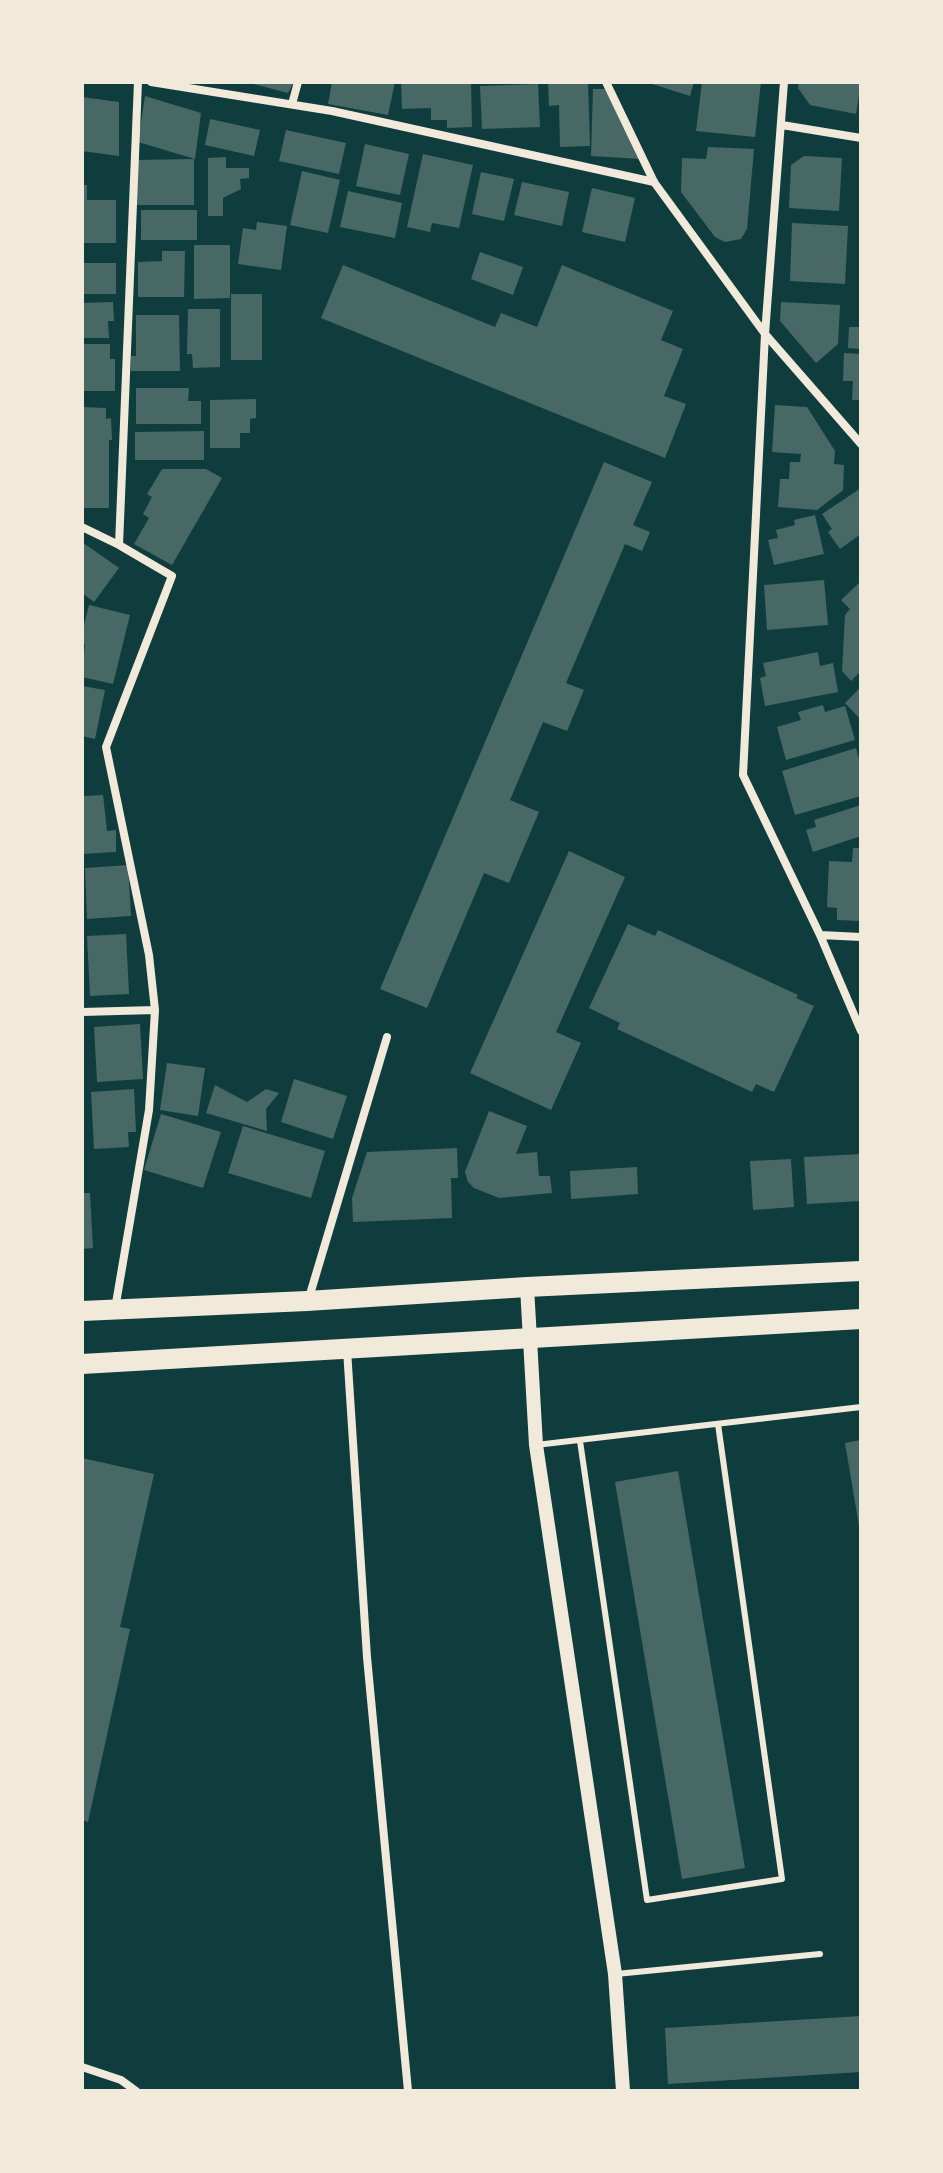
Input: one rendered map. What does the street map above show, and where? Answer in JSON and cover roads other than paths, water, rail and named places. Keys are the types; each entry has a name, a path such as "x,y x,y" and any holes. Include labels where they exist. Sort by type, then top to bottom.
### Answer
{"main road":[{"path":"82,1311 861,1271"},
{"path":"82,1364 861,1319"}],"street":[{"path":"119,545 138,82"},
{"path":"151,82 292,104 654,182"},
{"path":"292,104 298,82"},
{"path":"606,82 654,182 765,334 861,444"},
{"path":"784,82 765,334 743,775 820,935 861,1031"},
{"path":"782,125 861,138"},
{"path":"82,527 172,576 106,747 149,955 155,1010 149,1110 115,1310"},
{"path":"820,935 861,937"},
{"path":"82,1012 155,1010"},
{"path":"307,1301 387,1037"},
{"path":"527,1287 536,1445 615,1974 623,2091"},
{"path":"347,1349 367,1657 408,2091"},
{"path":"82,2067 121,2080 136,2091"}],"lane":[{"path":"536,1445 861,1407"},
{"path":"580,1441 647,1900 782,1879 718,1424"},
{"path":"615,1974 820,1954"}]}
